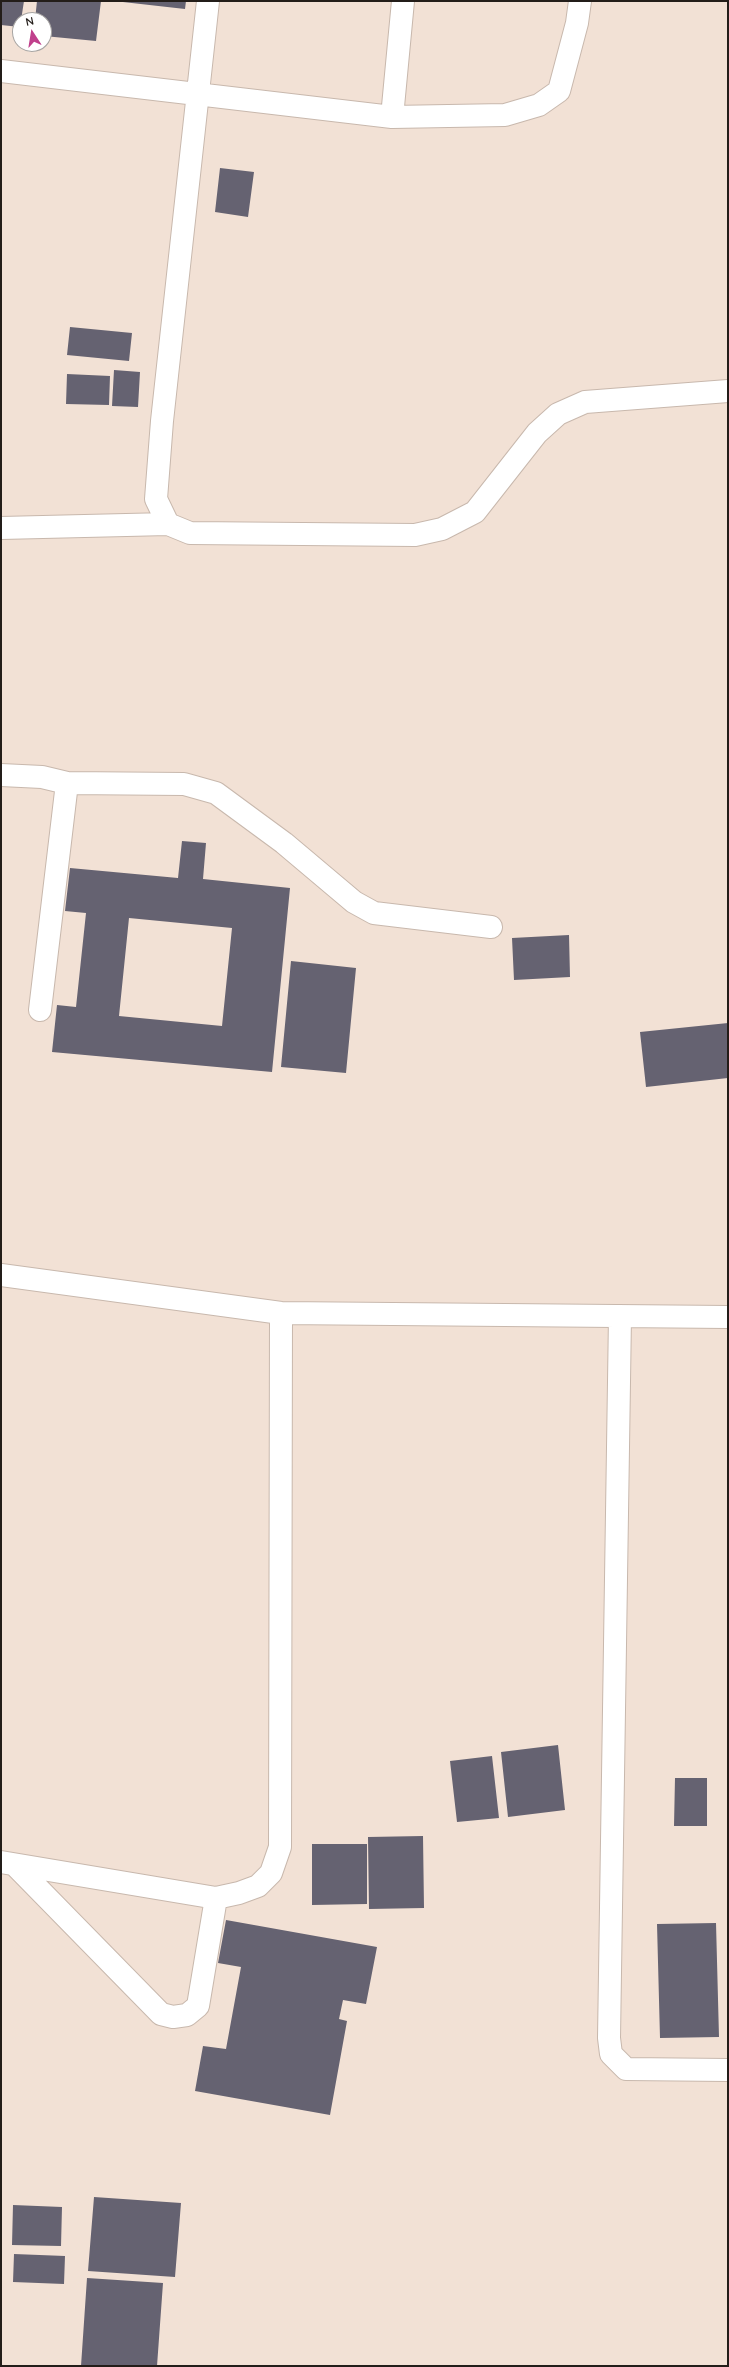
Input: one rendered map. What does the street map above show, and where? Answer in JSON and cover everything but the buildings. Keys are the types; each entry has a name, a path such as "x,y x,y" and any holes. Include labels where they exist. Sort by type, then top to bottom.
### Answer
{"street":[{"path":"168,524 156,499 162,421 208,1"},
{"path":"392,117 403,1"},
{"path":"1,71 392,117 505,115 539,105 559,91 577,23 580,1"},
{"path":"1,528 168,524 190,533 415,535 442,530 475,512 537,433 558,414 585,402 728,391"},
{"path":"1,775 42,777 67,783 184,784 216,793 284,843 354,902 374,913 491,927"},
{"path":"40,1010 67,783"},
{"path":"1,1275 281,1313 728,1317"},
{"path":"8,1864 216,1898 238,1893 258,1886 271,1873 280,1847 281,1313"},
{"path":"620,1316 609,2038 611,2054 626,2069 728,2070"},
{"path":"8,1864 161,2014 173,2016 187,2015 198,2006 216,1898"}]}
